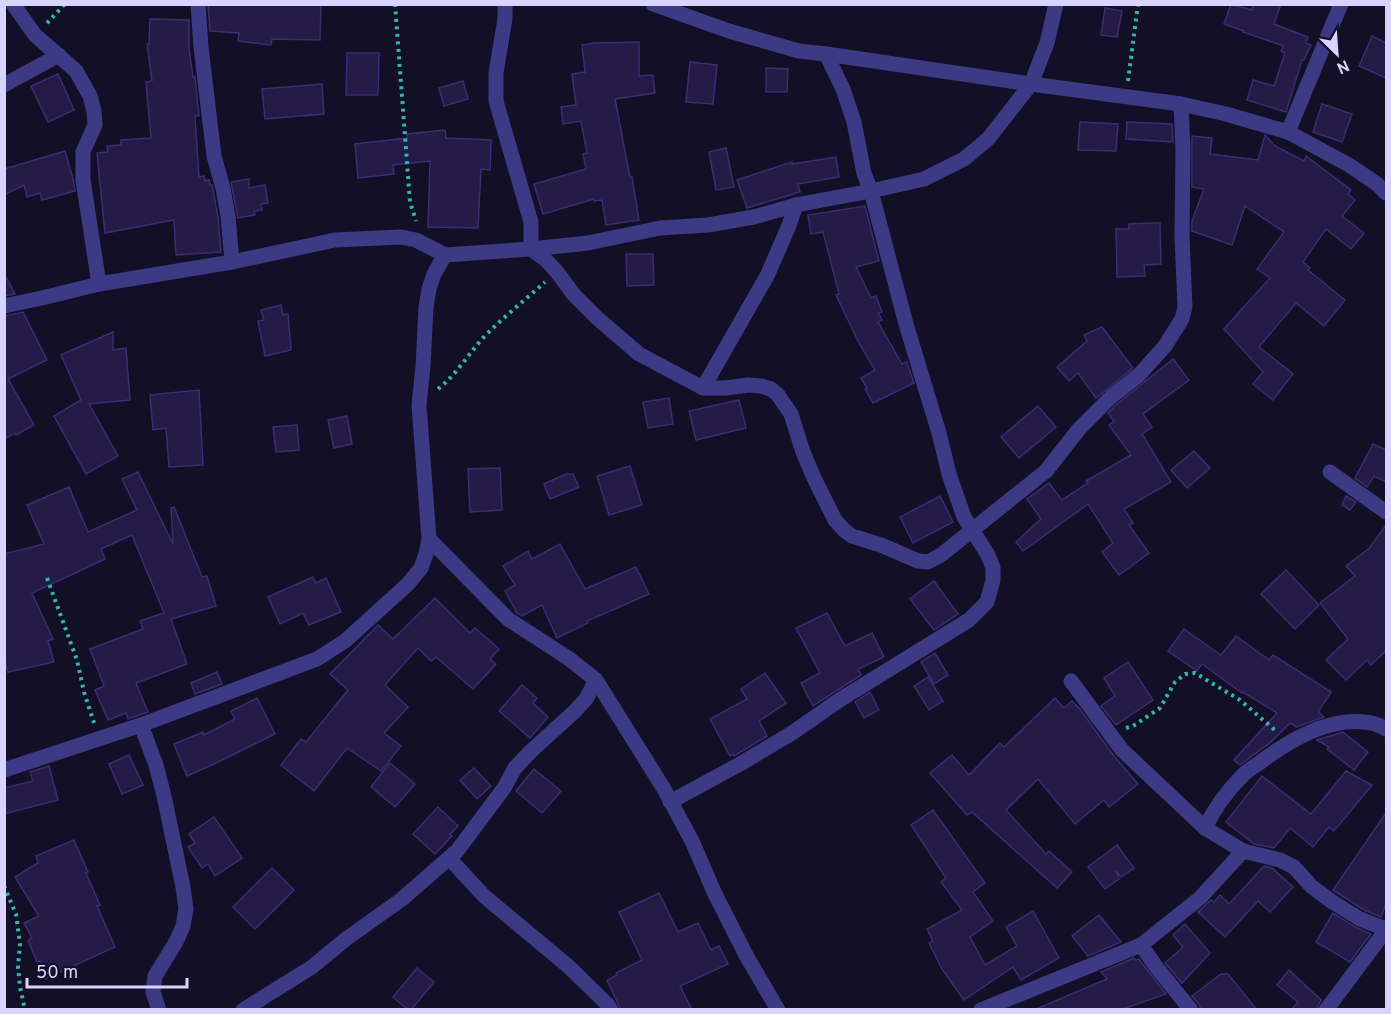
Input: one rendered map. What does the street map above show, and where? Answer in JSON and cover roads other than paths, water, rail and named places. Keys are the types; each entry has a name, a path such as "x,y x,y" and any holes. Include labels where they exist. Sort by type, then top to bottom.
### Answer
{"street":[{"path":"13,4 35,35 76,71 90,96 95,125 83,152 83,180 99,284"},
{"path":"198,4 214,156 228,216 232,262"},
{"path":"505,4 505,20 496,73 496,101 531,222 531,249"},
{"path":"653,4 729,31 799,51 1181,104 1226,114 1288,132 1349,165 1377,184 1386,194"},
{"path":"4,306 99,284 232,262 335,240 401,237 416,240 446,255 531,249 588,243 660,228 708,225 754,217 796,205 924,179 964,159 988,139 1031,84 1047,43 1056,4"},
{"path":"1288,132 1341,4"},
{"path":"670,802 792,733 841,699 969,620 987,602 993,580 993,568 988,555 964,517 949,474 871,191 864,173 854,122 843,89 826,54"},
{"path":"4,85 59,55"},
{"path":"531,249 546,260 574,295 596,317 639,354 703,388 748,385 771,389 791,414 814,478 835,520 844,530 852,536 881,545 918,561 928,562 941,555 1046,471 1078,429 1111,397 1139,375 1165,346 1182,319 1185,307 1181,104"},
{"path":"703,388 767,276 796,205"},
{"path":"4,770 141,725 317,659 345,641 408,584 421,568 429,539 419,405 429,289 434,274 446,255"},
{"path":"1330,472 1386,512"},
{"path":"429,539 508,619 568,658 596,680 654,773 692,841 715,894 747,957 778,1010"},
{"path":"243,1010 312,967 346,939 402,899 457,851 504,788 515,768 586,699 596,680"},
{"path":"1071,681 1122,750 1205,828 1243,851 1280,860 1293,867 1311,886 1331,901 1360,919 1386,929 1326,1010"},
{"path":"1205,828 1212,814 1243,775 1289,742 1316,730 1341,723 1364,722 1386,729"},
{"path":"141,725 164,795 186,909 183,926 176,942 155,976 153,992 159,1010"},
{"path":"981,1010 1141,945 1200,898 1243,851"},
{"path":"449,858 484,896 568,966 611,1010"},
{"path":"1141,945 1191,1010"}]}
